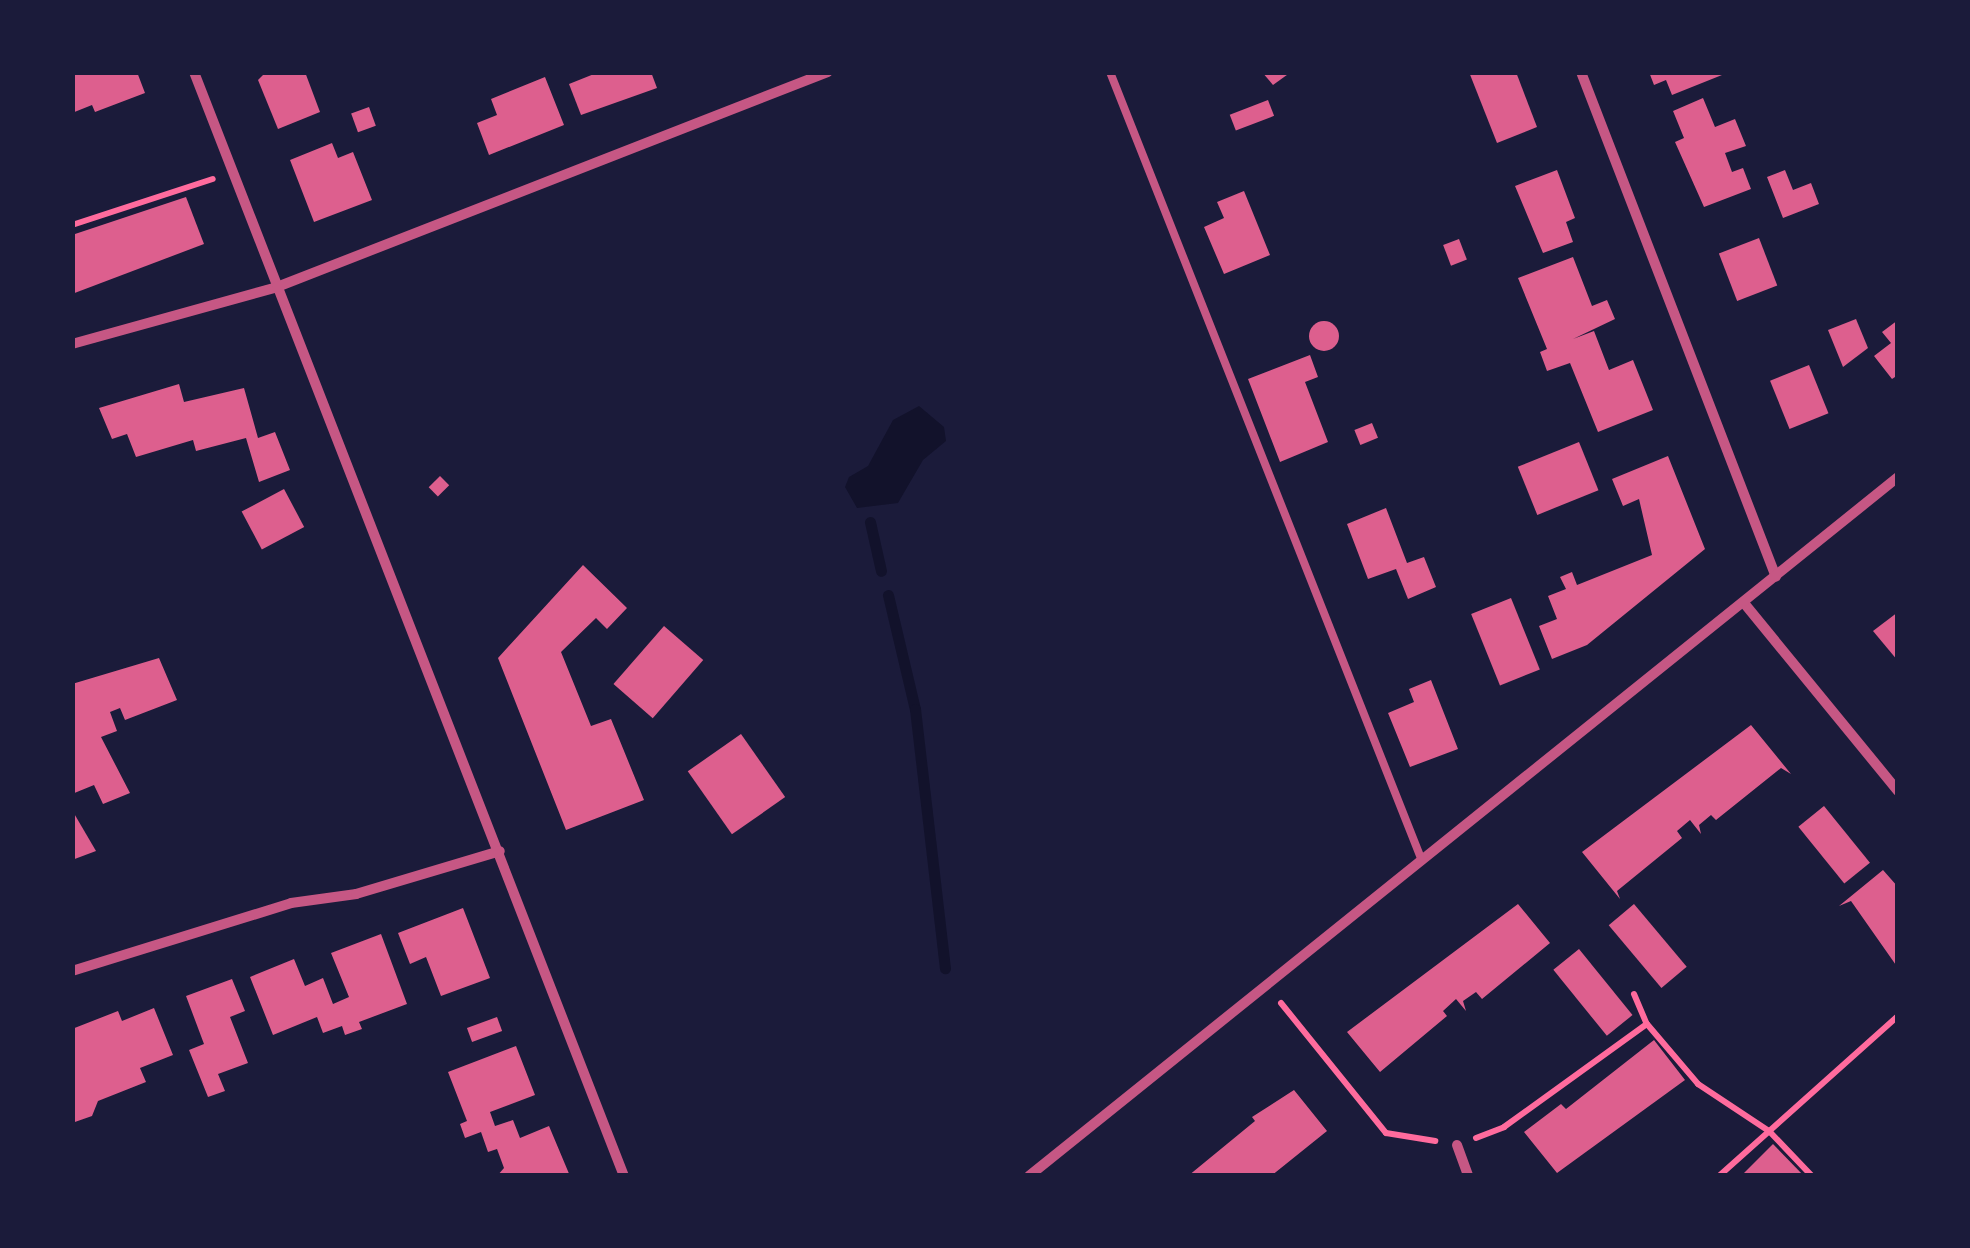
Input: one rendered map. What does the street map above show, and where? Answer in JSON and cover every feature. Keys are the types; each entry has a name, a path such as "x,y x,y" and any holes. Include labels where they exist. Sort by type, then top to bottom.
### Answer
{"street":[{"path":"194,72 624,1176"},
{"path":"72,344 278,287 828,72"},
{"path":"1581,72 1776,576"},
{"path":"1028,1176 1898,477"},
{"path":"1744,603 1898,791"},
{"path":"72,971 291,904 356,894 500,851"},
{"path":"1457,1145 1468,1176"}],"lane":[{"path":"1110,72 1422,860"}],"path":[{"path":"72,225 232,172"},
{"path":"1268,986 1386,1133 1457,1145 1504,1127 1647,1024"},
{"path":"1634,994 1647,1024 1698,1084 1770,1131 1812,1176"},
{"path":"1719,1176 1898,1016"}],"shaded area":[{"path":"919,406 944,427 946,441 923,460 898,503 857,508 845,487 849,477 868,466 893,420"}],"building":[{"path":"72,72 137,72 145,93 95,112 92,105 72,113"},
{"path":"266,72 305,72 320,112 278,129 258,80"},
{"path":"599,72 651,72 657,88 581,115 569,84"},
{"path":"1262,72 1291,72 1273,85"},
{"path":"1469,72 1516,72 1537,127 1497,143"},
{"path":"1649,72 1727,73 1672,95 1666,80 1654,85"},
{"path":"545,77 564,125 489,155 477,123 497,115 491,99"},
{"path":"1703,98 1715,127 1735,119 1746,146 1725,153 1732,172 1743,168 1751,189 1704,207 1675,142 1684,138 1673,111"},
{"path":"1268,100 1274,116 1236,131 1230,115"},
{"path":"369,107 376,126 358,132 351,113"},
{"path":"332,143 338,158 353,152 372,200 314,222 290,160"},
{"path":"1557,170 1575,218 1566,222 1573,242 1543,253 1515,186"},
{"path":"1785,170 1793,190 1811,183 1819,204 1783,218 1767,177"},
{"path":"1244,191 1270,255 1224,274 1204,227 1224,218 1217,202"},
{"path":"186,197 204,244 72,294 72,235"},
{"path":"1759,238 1777,286 1737,301 1719,253"},
{"path":"1459,239 1467,260 1451,266 1443,245"},
{"path":"1573,257 1592,306 1607,300 1615,319 1573,339 1594,331 1609,370 1633,360 1653,410 1598,432 1570,363 1547,371 1540,352 1547,349 1518,278"},
{"path":"1856,319 1868,348 1843,367 1828,330"},
{"path":"1898,320 1898,375 1892,379 1874,356 1891,343 1882,332"},
{"path":"1324,321 1334,326 1339,336 1334,346 1324,351 1314,346 1309,336 1314,326"},
{"path":"1310,355 1318,377 1305,382 1328,442 1280,462 1248,379"},
{"path":"1809,365 1828,413 1790,429 1770,381"},
{"path":"179,384 184,402 244,388 258,438 275,432 290,470 259,482 246,438 196,451 193,440 136,457 127,434 112,439 99,408"},
{"path":"1372,423 1378,438 1360,445 1354,430"},
{"path":"1579,442 1598,490 1537,515 1518,467"},
{"path":"1668,456 1705,549 1587,645 1552,659 1539,626 1557,619 1548,596 1566,589 1560,577 1572,572 1577,585 1652,555 1639,499 1623,506 1612,479"},
{"path":"440,476 449,485 438,497 429,487"},
{"path":"284,489 304,527 262,550 242,512"},
{"path":"1386,508 1407,563 1424,557 1436,587 1408,599 1396,569 1368,579 1347,524"},
{"path":"583,565 627,608 607,629 596,618 561,652 591,726 611,719 644,800 566,830 498,658"},
{"path":"1511,598 1540,669 1500,686 1471,614"},
{"path":"1898,612 1898,661 1873,631"},
{"path":"664,626 703,660 653,718 613,684"},
{"path":"159,658 177,700 125,720 120,708 110,712 117,731 101,737 130,793 103,804 94,785 72,794 72,684"},
{"path":"1431,680 1458,749 1410,767 1388,713 1414,702 1409,689"},
{"path":"1751,725 1791,774 1781,768 1716,820 1711,815 1699,825 1701,834 1690,820 1677,831 1682,838 1617,891 1620,899 1582,852"},
{"path":"741,734 785,797 732,834 688,771"},
{"path":"1824,806 1870,863 1844,883 1798,827"},
{"path":"72,810 96,851 72,860"},
{"path":"1883,870 1898,887 1898,968 1851,901 1839,906"},
{"path":"1518,904 1550,943 1482,999 1476,992 1463,1001 1466,1011 1456,999 1443,1011 1447,1016 1380,1072 1347,1032"},
{"path":"1634,904 1687,967 1661,988 1609,925"},
{"path":"463,908 490,978 441,996 426,957 410,964 398,933"},
{"path":"381,934 407,1004 359,1022 362,1029 345,1035 342,1026 323,1033 317,1017 273,1035 250,977 294,959 305,986 323,978 333,1004 349,997 331,953"},
{"path":"1579,949 1632,1015 1607,1036 1553,970"},
{"path":"232,979 245,1011 230,1017 248,1063 218,1074 225,1091 208,1097 189,1050 204,1044 186,996"},
{"path":"154,1008 173,1055 140,1068 146,1082 98,1101 92,1116 72,1123 72,1029 118,1011 122,1021"},
{"path":"497,1017 502,1031 472,1042 467,1028"},
{"path":"1654,1040 1685,1080 1557,1173 1524,1132 1561,1104 1566,1109"},
{"path":"516,1046 535,1095 490,1112 495,1126 513,1120 520,1138 549,1126 570,1176 497,1176 504,1168 497,1149 488,1152 481,1132 465,1138 460,1124 467,1121 448,1072"},
{"path":"1294,1090 1327,1131 1271,1176 1188,1176 1255,1121 1252,1117"},
{"path":"1773,1144 1804,1176 1741,1176"}],"waterway":[{"path":"870,522 881,571"},
{"path":"888,595 915,709 945,968"}]}
